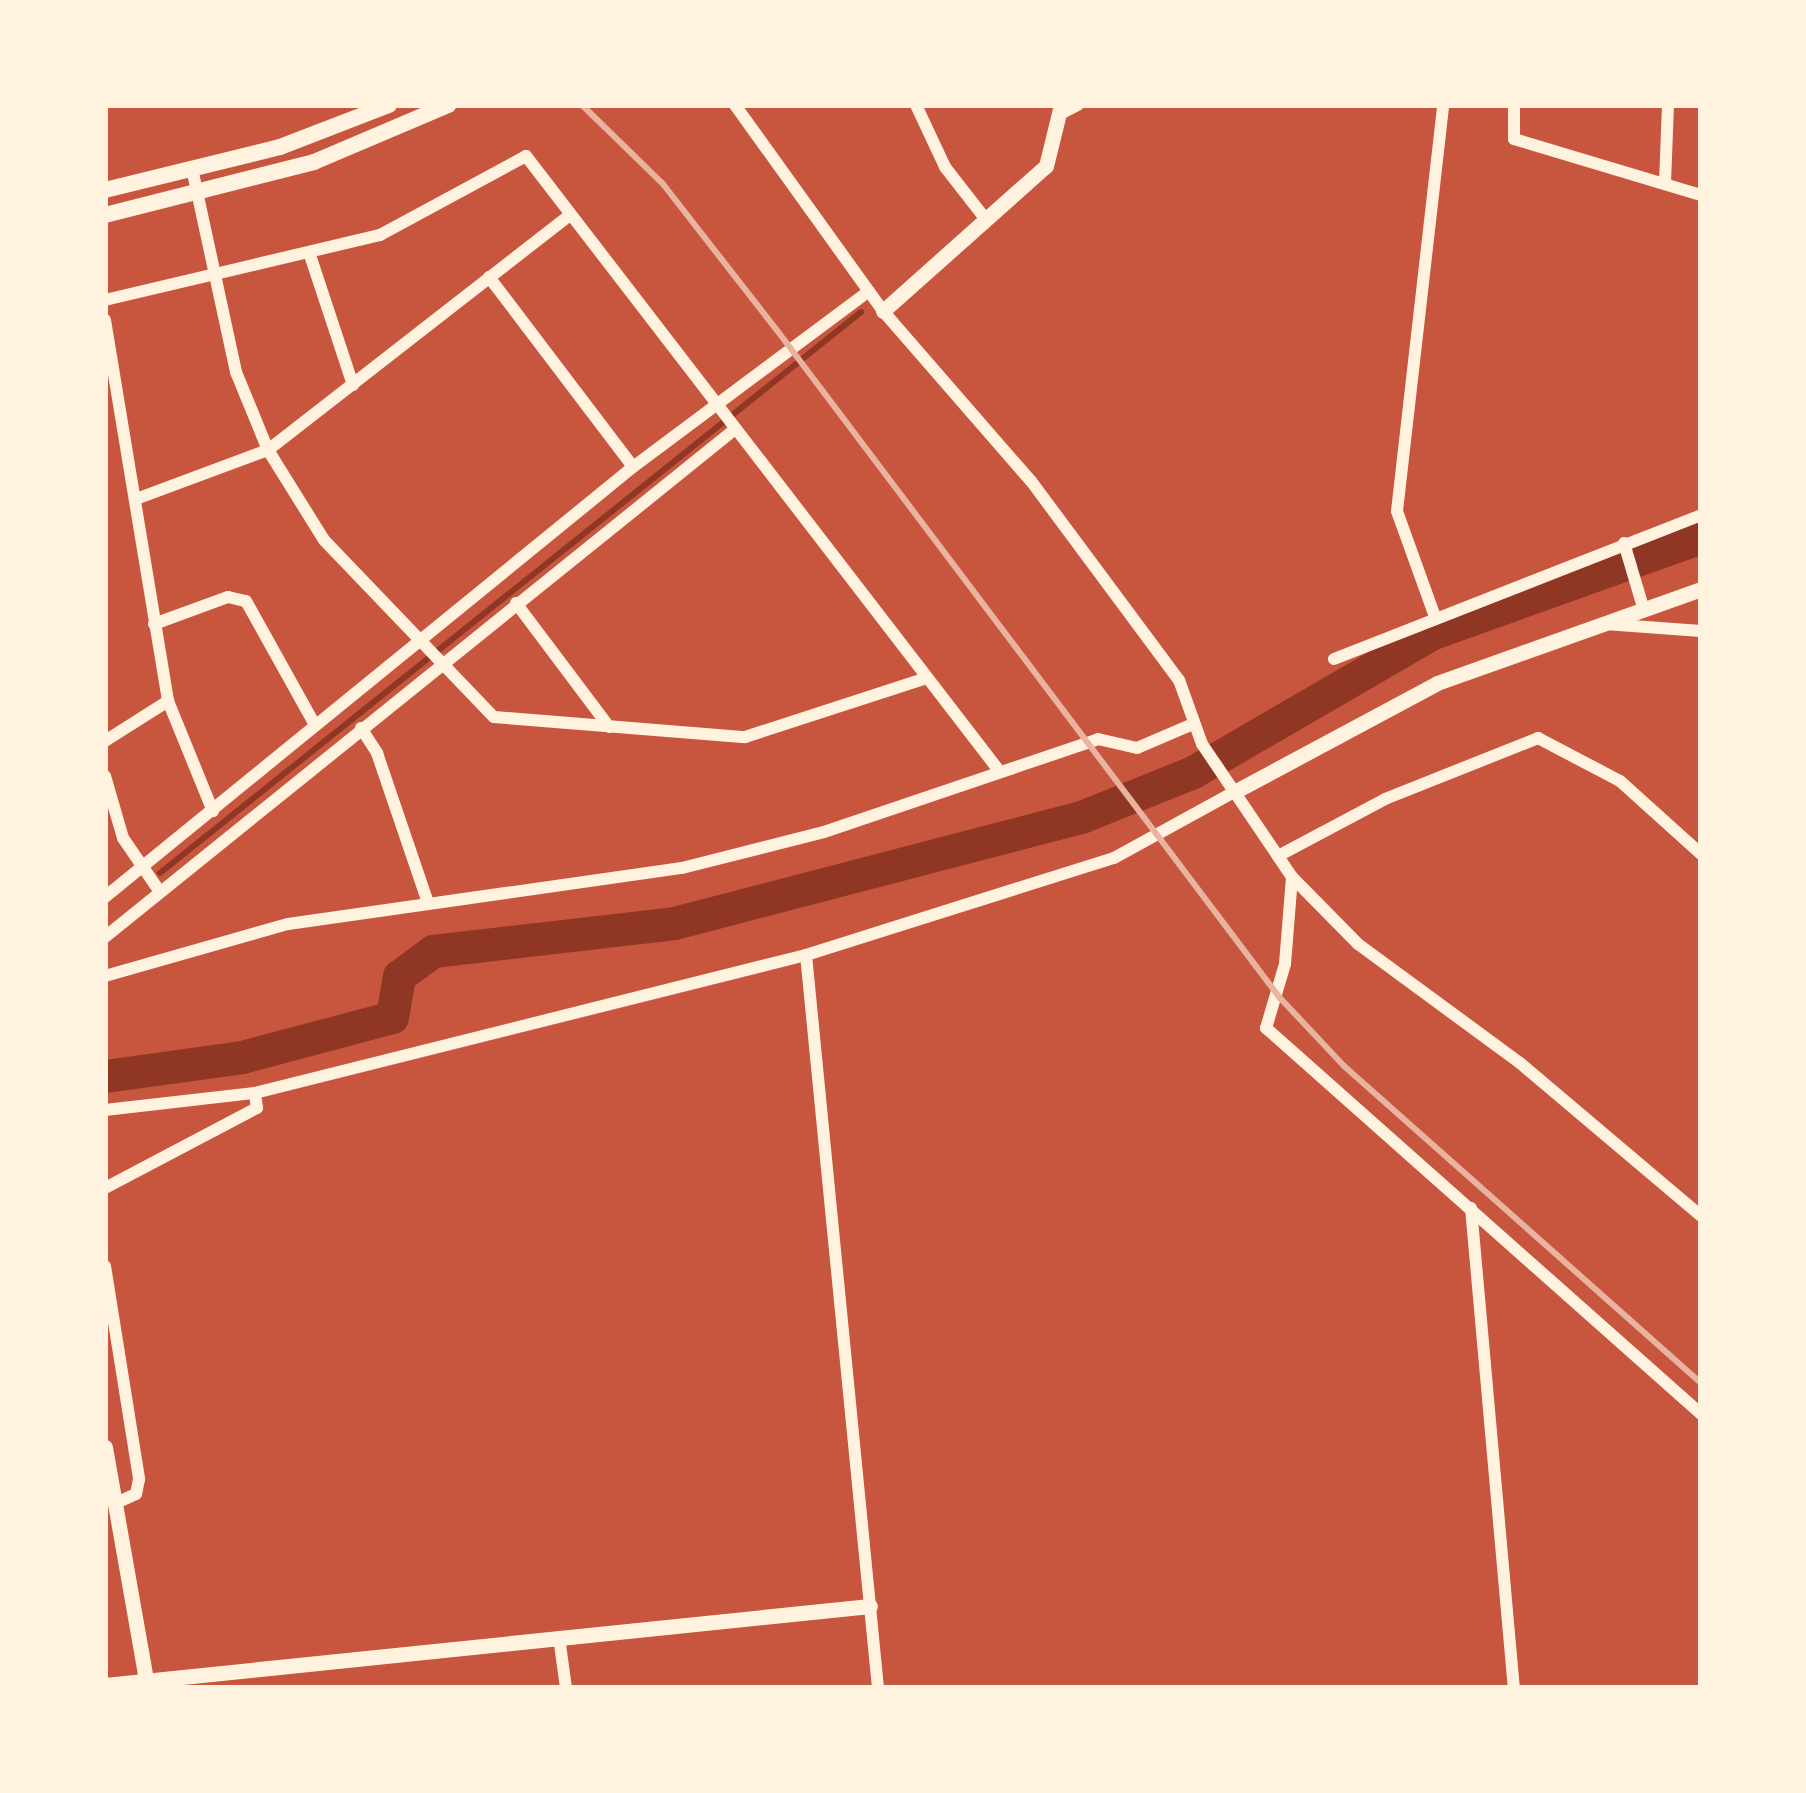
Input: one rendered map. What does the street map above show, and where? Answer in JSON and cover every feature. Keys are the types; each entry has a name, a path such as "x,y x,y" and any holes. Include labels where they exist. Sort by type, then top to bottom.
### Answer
{"main road":[{"path":"105,190 193,172 389,105"},
{"path":"105,214 199,196 314,162 448,105"}],"street":[{"path":"735,105 869,291 1031,481 1179,680 1191,725 1202,745 1292,877 1358,944 1520,1064 1701,1216"},
{"path":"916,105 945,166 987,221"},
{"path":"884,310 1046,166 1060,109 1078,105"},
{"path":"1434,614 1396,511 1443,105"},
{"path":"1514,105 1514,140 1701,196"},
{"path":"1664,183 1668,105"},
{"path":"105,299 310,255 380,235 526,156 923,679 1000,772"},
{"path":"193,172 236,371 268,450 324,540 494,717 745,737 923,679"},
{"path":"136,499 268,450 568,216"},
{"path":"310,255 353,385"},
{"path":"488,277 633,467"},
{"path":"105,938 361,728 430,652 633,467 718,410 869,291"},
{"path":"105,320 110,396 136,499 168,701 212,811"},
{"path":"105,897 315,724 516,603 732,429"},
{"path":"1334,658 1434,614 1701,515"},
{"path":"1625,547 1642,601"},
{"path":"105,1109 255,1093 806,955 1114,858 1232,788 1437,683 1598,624 1642,601 1701,589"},
{"path":"154,624 228,598 246,601 315,724"},
{"path":"516,603 610,727"},
{"path":"1598,624 1701,631"},
{"path":"105,742 168,701"},
{"path":"105,976 287,923 682,868 824,832 1098,739 1136,748 1191,725"},
{"path":"361,728 386,774 427,900"},
{"path":"1278,856 1385,799 1538,738 1620,781 1701,854"},
{"path":"105,776 135,875 160,892"},
{"path":"105,885 135,875"},
{"path":"1292,877 1285,964 1266,1028 1701,1414"},
{"path":"806,955 878,1688"},
{"path":"105,1188 257,1108 255,1093"},
{"path":"1471,1208 1514,1688"},
{"path":"105,1267 140,1479 136,1494 110,1499"},
{"path":"105,1447 110,1499 147,1684"},
{"path":"105,1685 870,1606"},
{"path":"559,1637 566,1688"}],"waterway":[{"path":"160,873 861,312"},
{"path":"105,1076 242,1057 392,1017 399,976 433,951 674,923 1081,817 1193,772 1433,633 1701,537"}],"railway":[{"path":"582,105 663,184 1280,998 1344,1066 1701,1383"}]}
